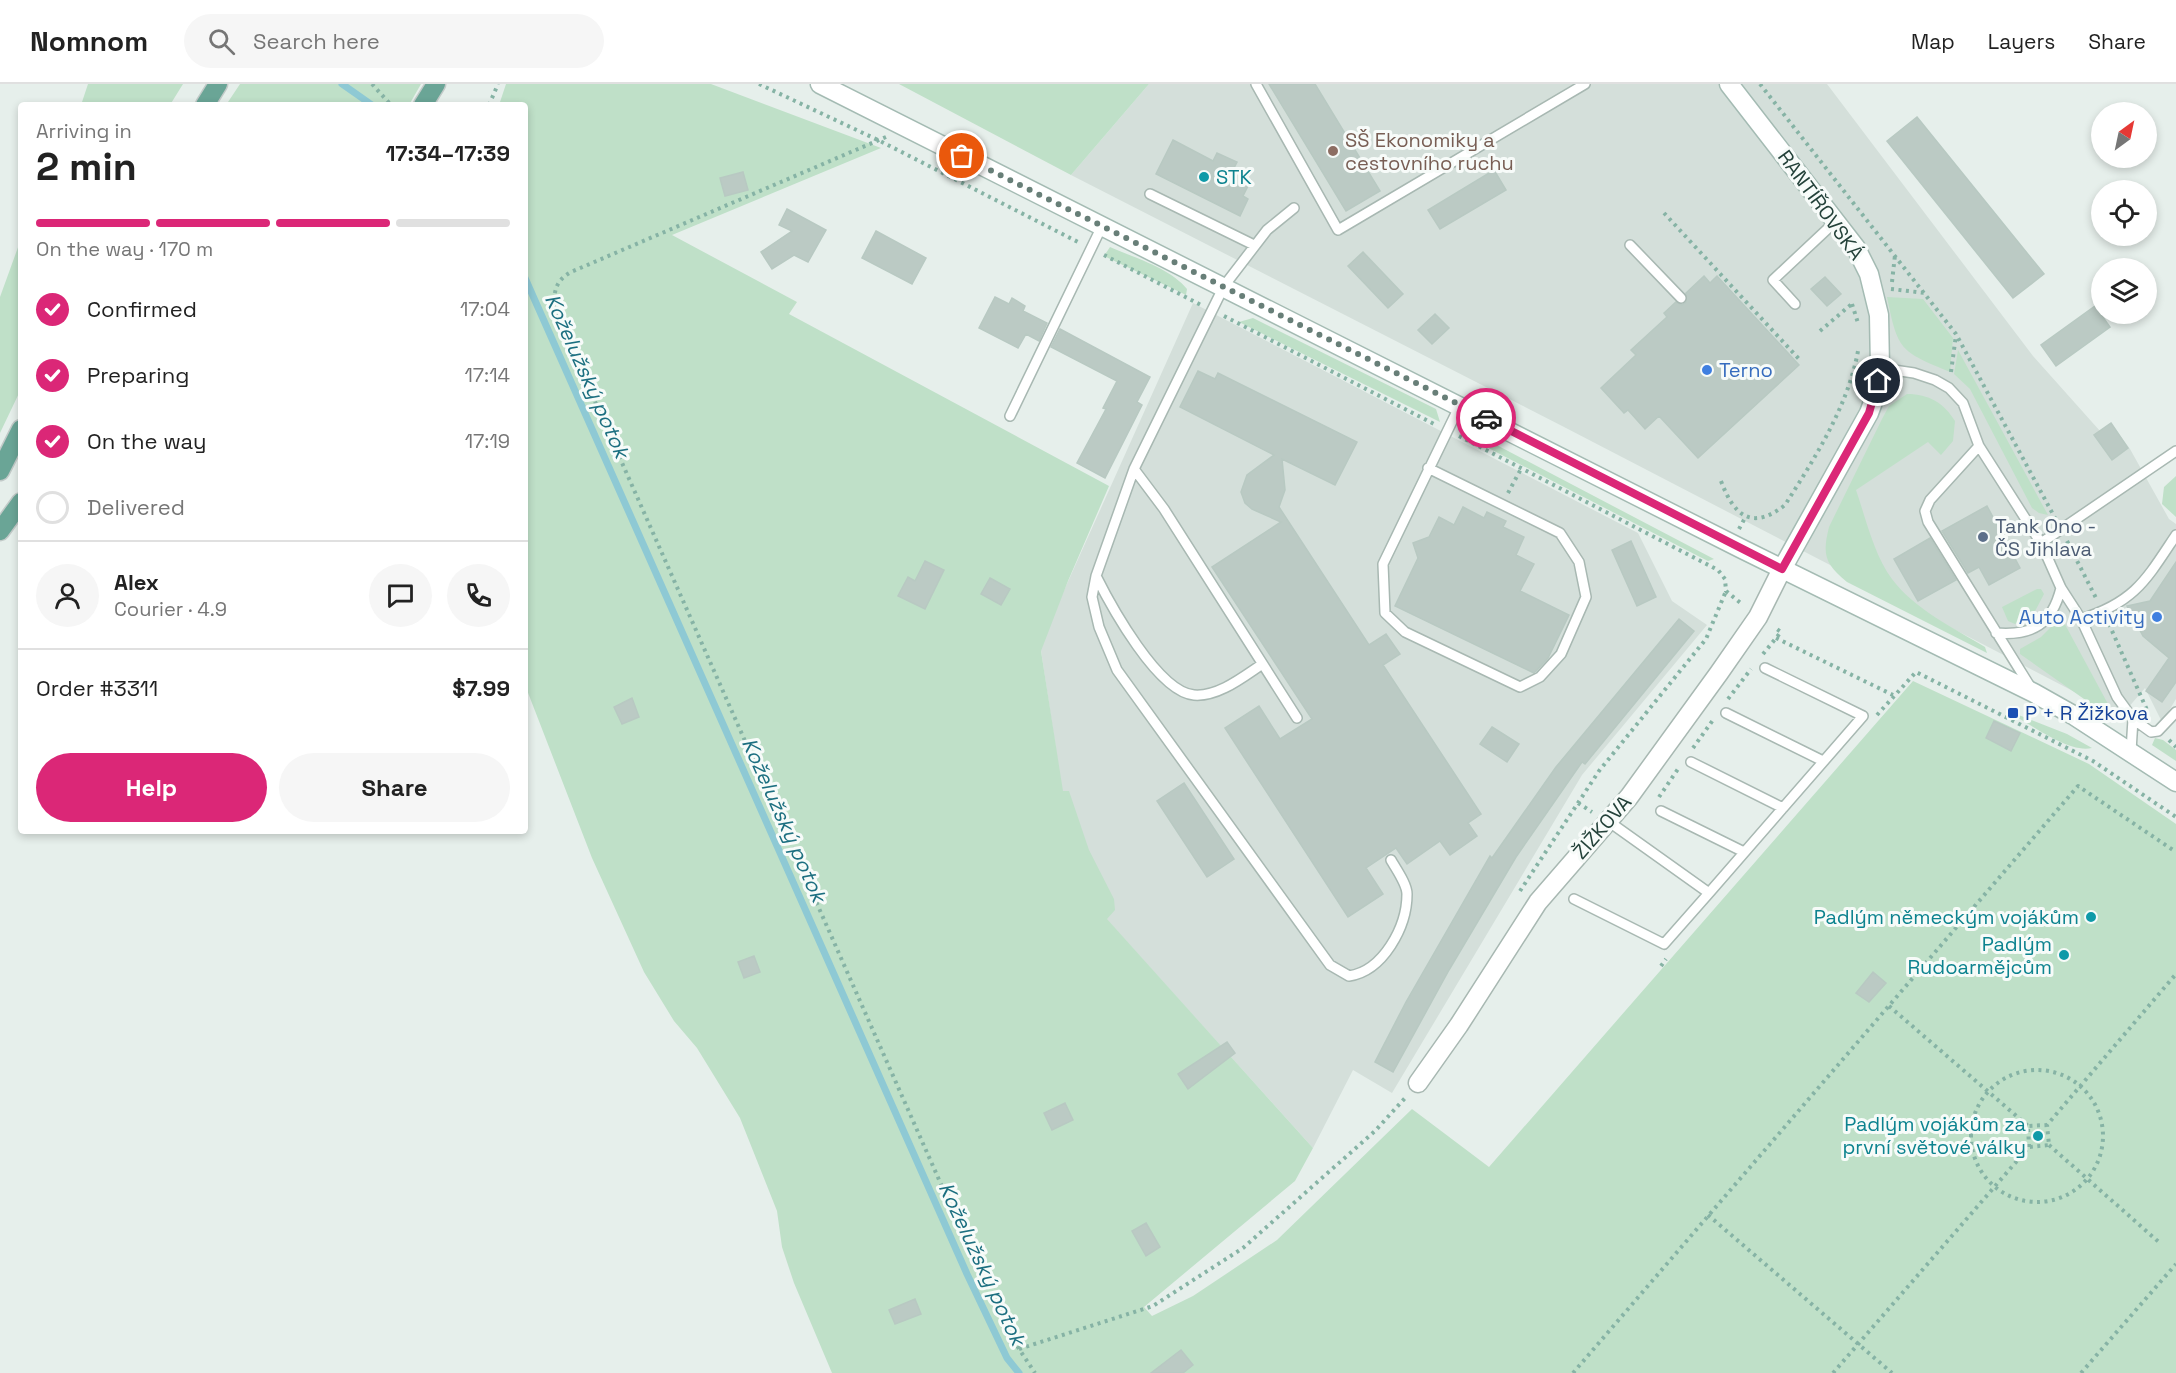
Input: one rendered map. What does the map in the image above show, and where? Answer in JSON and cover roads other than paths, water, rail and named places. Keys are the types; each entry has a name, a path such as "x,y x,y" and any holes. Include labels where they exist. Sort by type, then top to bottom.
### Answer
{"main road":[{"path":"207,102 218,84"},
{"path":"425,102 436,84"},
{"path":"820,84 1782,569 2034,693 2130,751 2176,782"},
{"name":"RANTÍŘOVSKÁ","path":"1729,84 1837,220 1883,291 1880,368 1869,413 1782,569"},
{"path":"0,471 18,435"},
{"path":"0,531 18,506"},
{"name":"ŽIŽKOVA","path":"1418,1083 1459,1025 1538,902 1629,797 1758,617 1782,569"}],"lane":[{"path":"1256,84 1338,230 1585,84"},
{"path":"1150,194 1254,245"},
{"path":"1294,208 1267,230 1224,286 1134,469 1095,576 1092,597 1099,627 1117,670 1330,965 1349,976 1362,975 1372,968 1390,946 1403,919 1407,892 1391,860"},
{"path":"1795,304 1773,280 1837,220"},
{"path":"1010,416 1102,226"},
{"path":"1630,245 1681,298"},
{"path":"1880,368 1914,373 1949,388 1964,403 1979,446 2041,543 2061,588 2081,619 2117,697 2133,719 2151,732 2158,731 2176,712"},
{"path":"1428,468 1560,533 1580,562 1586,597 1561,654 1540,677 1520,687 1405,632 1385,613 1383,564 1428,468 1460,405"},
{"path":"1979,446 1929,500 1925,510 1928,522 2034,693"},
{"path":"2041,543 2176,451"},
{"path":"1134,469 1164,509 1261,665 1297,718"},
{"path":"2081,619 2103,612 2140,587 2176,535"},
{"path":"1095,576 1111,605 1160,675 1176,689 1194,695 1216,691 1261,665"},
{"path":"1996,633 2019,635 2034,628 2057,607 2061,588"},
{"path":"1574,899 1664,944 1863,716 1765,668"},
{"path":"1726,713 1824,761"},
{"path":"2130,751 2133,719"},
{"path":"1691,762 1783,808"},
{"path":"1661,811 1744,852"},
{"path":"1608,821 1709,893"}],"waterway":[{"name":"Koželužský potok","path":"342,84 368,102"},
{"name":"Koželužský potok","path":"528,285 967,1274 1007,1358 1019,1373"}],"place":[{"name":"SŠ Ekonomiky a cestovního ruchu","path":"1333,151"},
{"name":"STK","path":"1204,177"},
{"name":"Terno","path":"1707,370"},
{"name":"Tank Ono - ČS Jihlava","path":"1983,537"},
{"name":"Auto Activity","path":"2157,617"},
{"name":"P + R Žižkova","path":"2013,713"},
{"name":"Padlým německým vojákům","path":"2091,917"},
{"name":"Padlým Rudoarmějcům","path":"2064,955"},
{"name":"Padlým vojákům za první světové války","path":"2038,1136"}]}
